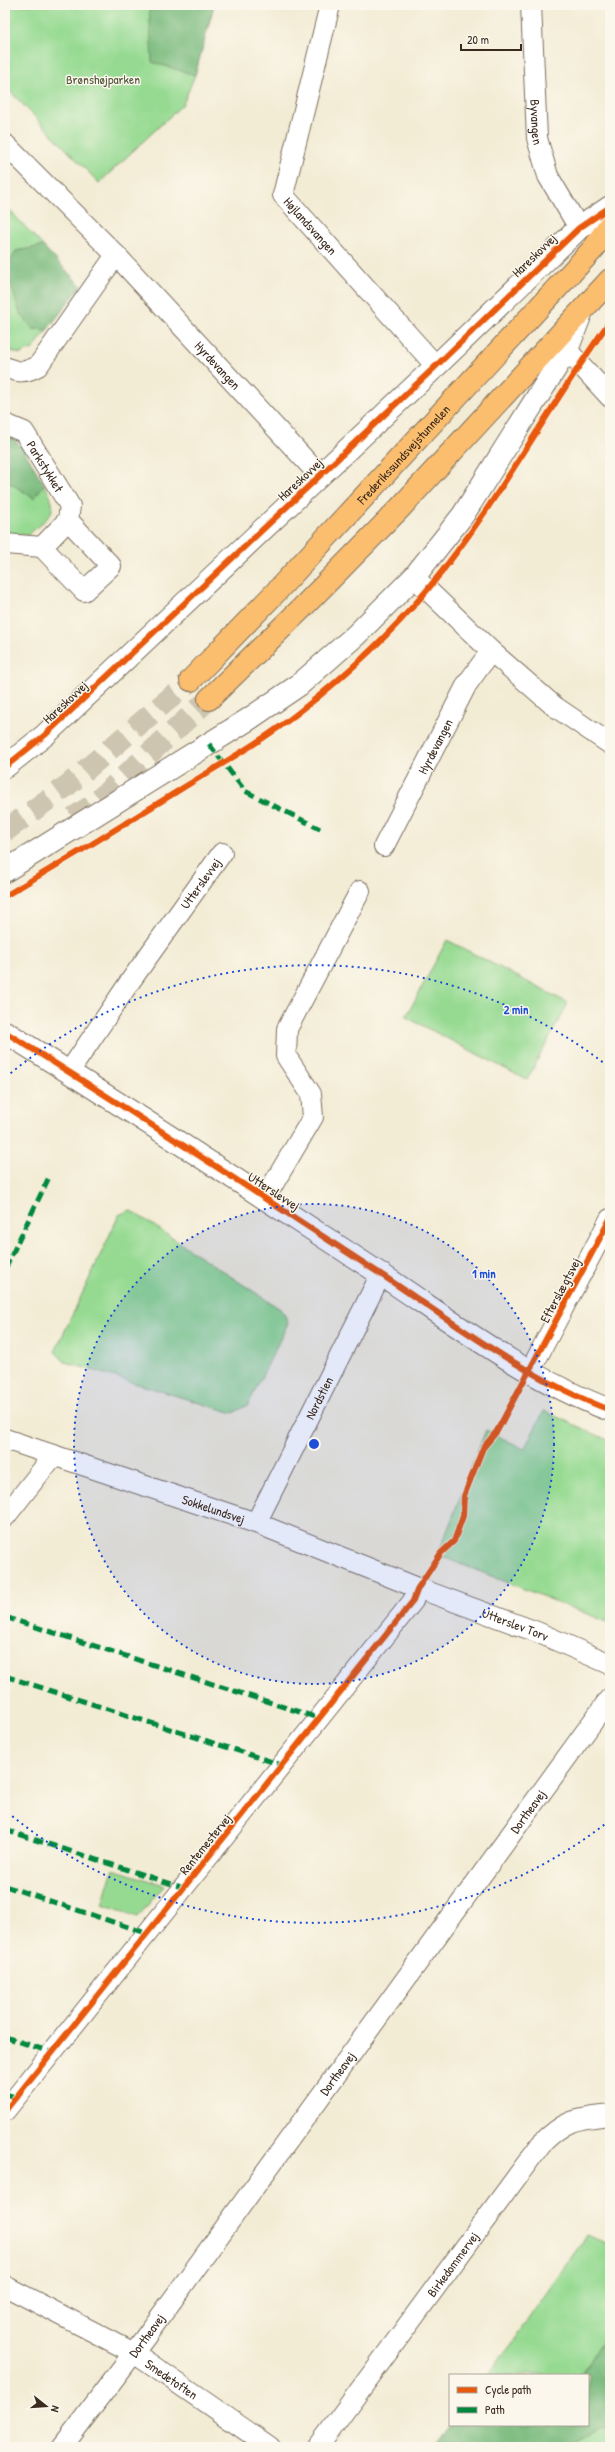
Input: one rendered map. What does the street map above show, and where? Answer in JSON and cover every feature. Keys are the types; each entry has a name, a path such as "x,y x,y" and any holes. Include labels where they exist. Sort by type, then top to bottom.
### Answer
{"main road":[{"name":"Frederikssundsvejstunnelen","path":"191,680 275,593 589,253 610,224"},
{"path":"209,699 301,610 400,508 610,280"}],"street":[{"name":"Højlandsvangen","path":"330,5 283,196 436,366"},
{"name":"Byvangen","path":"531,5 537,138 548,176 579,228"},
{"name":"Hyrdevangen","path":"5,144 116,256 320,476"},
{"name":"Hareskovvej","path":"5,767 45,735 436,366 579,228 610,207"},
{"path":"5,367 18,373 29,371 38,366 116,256"},
{"path":"5,871 248,720 299,685 356,635 414,577 463,515 567,350 582,311"},
{"path":"567,350 610,397"},
{"name":"Parkstykket","path":"5,424 24,432 31,441 70,506 68,520"},
{"path":"5,544 42,547 84,591 111,566 68,520 42,547"},
{"path":"414,577 491,651 554,706 610,744"},
{"name":"Hyrdevangen","path":"384,846 467,684 491,651"},
{"name":"Utterslevvej","path":"69,1072 129,983 222,853"},
{"name":"Utterslevvej","path":"265,1198 313,1118 311,1094 286,1056 287,1029 360,891"},
{"name":"Utterslevvej","path":"5,1032 265,1198 530,1371"},
{"name":"Efterslægtsvej","path":"530,1371 610,1219"},
{"name":"Nordstien","path":"256,1523 380,1274"},
{"path":"530,1371 586,1402 610,1410"},
{"name":"Sokkelundsvej","path":"5,1439 256,1523 418,1588"},
{"path":"5,1517 54,1455"},
{"name":"Utterslev Torv","path":"418,1588 536,1632 610,1664"},
{"name":"Rentemestervej","path":"5,2111 413,1601 418,1588"},
{"name":"Dortheavej","path":"62,2447 134,2353 610,1698"},
{"name":"Birkedommervej","path":"318,2447 541,2144 557,2128 578,2119 610,2115"},
{"name":"Smedetoften","path":"5,2286 134,2353 270,2447"}],"green space":[{"name":"Brønshøjparken","path":"5,5 214,5 195,75 183,104 99,183 5,86"},
{"path":"149,5 214,5 195,75 152,62"},
{"path":"5,205 43,246 16,251 33,329 47,330 33,349 20,354 5,349"},
{"path":"43,246 81,286 47,330 33,329 20,313 6,270 16,251"},
{"path":"6,433 22,447 44,484 34,498 5,480"},
{"path":"5,480 34,498 44,484 49,494 52,502 51,513 28,535 5,535"},
{"path":"447,940 568,1003 527,1080 406,1017"},
{"path":"130,1210 283,1311 288,1323 248,1405 233,1413 65,1362 55,1352 119,1215"},
{"path":"544,1411 610,1441 610,1623 438,1555 486,1430 524,1449"},
{"path":"113,1869 164,1885 138,1917 102,1905"},
{"path":"587,2235 610,2245 610,2329 582,2374 490,2374"},
{"path":"610,2329 610,2432 602,2427 563,2447 434,2447 450,2426 589,2426 589,2374 582,2374"},
{"path":"602,2427 610,2432 610,2447 563,2447"}],"tunnel":[{"path":"5,831 68,785 191,680"},
{"path":"73,818 94,804 209,699"}],"marked path":[{"path":"209,744 245,791 320,829"},
{"path":"5,1269 50,1175"},
{"path":"5,1617 318,1718"},
{"path":"5,1676 282,1765"},
{"path":"5,1830 184,1888"},
{"path":"5,1886 146,1933"},
{"path":"5,2037 51,2052"},
{"path":"5,2094 16,2097"}],"cycle path":[{"path":"5,767 45,735 436,366 579,228 610,207"},
{"path":"5,896 268,735 315,699 366,655 398,623 428,589 453,557 499,491 587,354 610,321"},
{"path":"5,1032 99,1091 379,1273 491,1348 549,1382 610,1410"},
{"path":"5,2111 413,1601 418,1588 441,1553 454,1541 463,1516 464,1496 483,1448 497,1431 610,1219"}]}
